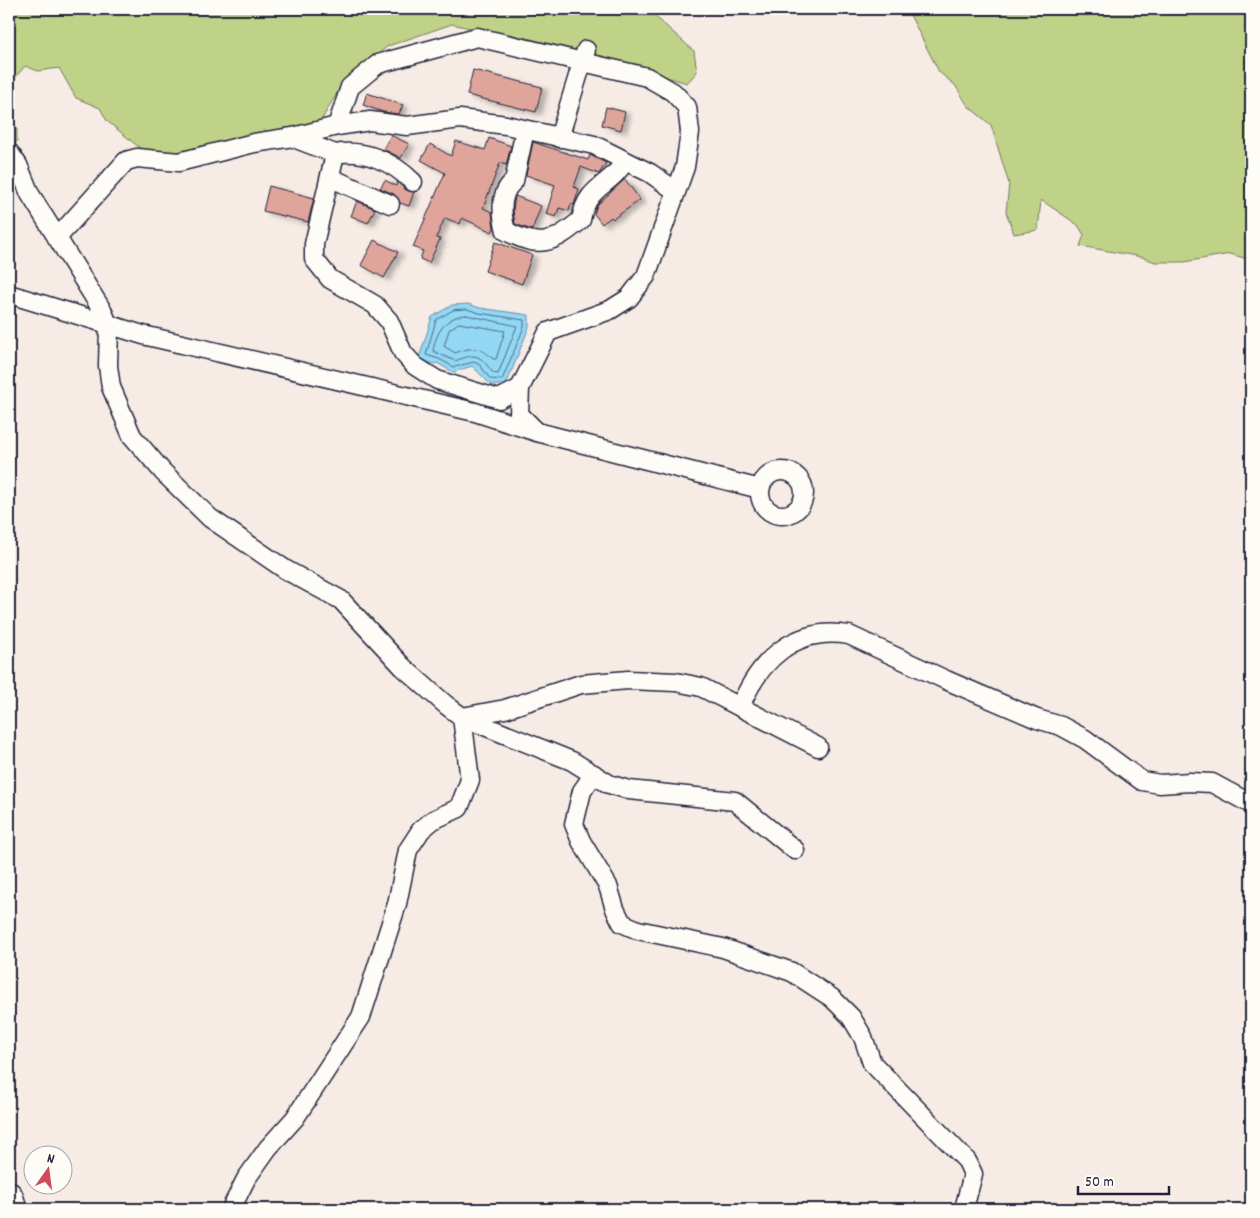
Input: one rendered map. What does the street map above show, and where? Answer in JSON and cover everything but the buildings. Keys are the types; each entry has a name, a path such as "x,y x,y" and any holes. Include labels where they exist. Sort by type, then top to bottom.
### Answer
{"street":[{"path":"337,126 350,87 378,64 477,37 584,56 647,77 673,92 687,107 690,132 685,167 646,276 630,298 610,310 548,332 520,388 519,414 537,432"},
{"path":"559,138 584,56"},
{"path":"57,238 126,161 137,158 179,162 254,143 293,138 337,126 370,121 406,126 460,119 525,130 594,145 650,173 676,191"},
{"path":"525,130 514,181 508,186 503,199 502,211 506,231 522,239 546,243 566,232 581,220 583,206 594,190 613,177 625,161"},
{"path":"293,138 335,154 351,151 364,153 400,169 413,182"},
{"path":"9,152 18,165 30,194 102,310 109,326 108,366 111,387 120,413 132,436 163,472 210,518 286,570 341,600 403,667 462,717 572,761 609,784 629,790 735,801 795,850"},
{"path":"335,154 314,244 314,259 330,279 375,305 390,321 403,353 415,366 437,380 500,399 520,388"},
{"path":"330,178 390,204"},
{"path":"9,294 109,326 475,412 537,432 760,489"},
{"path":"740,707 748,689 767,662 785,646 802,638 817,635 835,633 849,635 946,680 1061,726 1085,740 1142,781 1160,784 1212,783 1251,804"},
{"path":"462,717 505,709 581,684 628,680 676,682 701,687 818,747"},
{"path":"231,1209 246,1178 268,1148 295,1118 361,1017 397,904 408,850 420,830 433,820 459,808 466,794 470,780 462,717"},
{"path":"594,774 582,791 574,824 581,841 608,886 615,909 622,923 638,930 723,948 792,972 832,998 851,1016 872,1063 967,1161 973,1174 964,1209"},
{"path":"9,1190 13,1194 18,1209"}],"green space":[{"path":"9,9 647,9 694,51 697,72 687,83 600,57 452,24 388,46 344,81 319,124 273,130 182,156 147,152 140,148 107,121 100,108 76,98 59,68 38,71 25,66 9,85"},
{"path":"907,9 1251,9 1251,260 1230,254 1184,262 1155,262 1142,257 1080,246 1084,235 1078,225 1041,200 1038,230 1014,234 1006,212 1009,184 991,125 968,106 955,85 939,72"},
{"path":"9,118 17,130 17,142 11,147"}],"water":[{"path":"468,304 480,308 529,315 529,327 506,385 491,385 472,366 453,372 437,363 433,364 419,358 432,317 452,305"}]}
